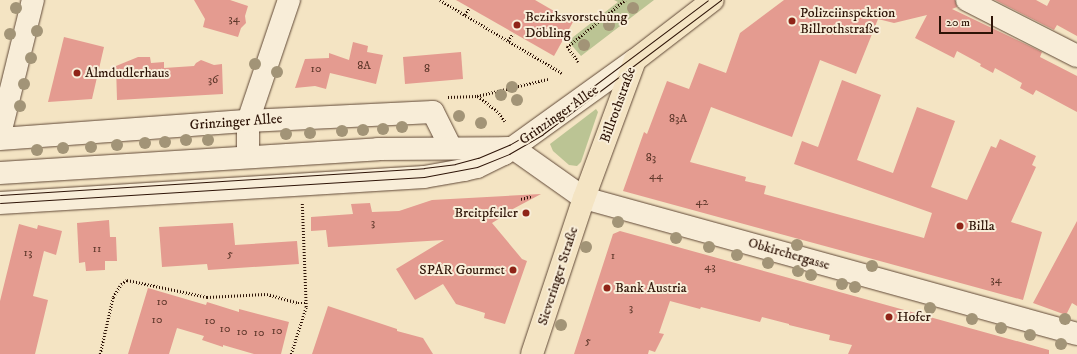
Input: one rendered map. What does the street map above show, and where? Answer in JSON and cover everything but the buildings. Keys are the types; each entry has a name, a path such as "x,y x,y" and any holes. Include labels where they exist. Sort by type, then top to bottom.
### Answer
{"main road":[{"name":"Billrothstraße","path":"584,198 635,60 713,0"},
{"name":"Sieveringer Straße","path":"532,354 584,198"}],"street":[{"path":"0,134 33,0"},
{"path":"248,157 248,121 289,0"},
{"path":"967,0 1077,56"},
{"name":"Grinzinger Allee","path":"0,174 378,149 513,148 635,60"},
{"name":"Grinzinger Allee","path":"0,139 248,121 433,112 451,148"},
{"path":"0,203 424,177 477,167 513,148"},
{"name":"Obkirchergasse","path":"513,148 584,198 1077,334"}],"path":[{"path":"440,0 562,73"},
{"path":"578,62 567,47 625,0"},
{"path":"465,15 469,8"},
{"path":"508,41 513,33"},
{"path":"448,97 477,96 548,79"},
{"path":"477,96 497,111 505,121"},
{"path":"521,199 532,196"},
{"path":"291,354 306,303 302,198"},
{"path":"100,354 113,298 121,284 127,280 207,297 267,294 298,303 306,303"}],"green space":[{"path":"614,0 654,0 581,56 568,41 618,2"},
{"path":"596,109 598,112 581,162 577,166 569,165 553,151 550,144"}],"tram line":[{"path":"0,195 424,168 455,164 478,158 509,145 535,130 708,0"},
{"path":"0,203 424,177 477,167 509,154 543,134 721,0"}],"place":[{"name":"Polizeiinspektion Billrothstraße","path":"792,21"},
{"name":"Bezirksvorstehung Döbling","path":"517,25"},
{"name":"Almdudlerhaus","path":"77,73"},
{"name":"Breitpfeiler","path":"526,213"},
{"name":"Billa","path":"960,226"},
{"name":"SPAR Gourmet","path":"513,270"},
{"name":"Bank Austria","path":"607,288"},
{"name":"Hofer","path":"889,317"}]}
